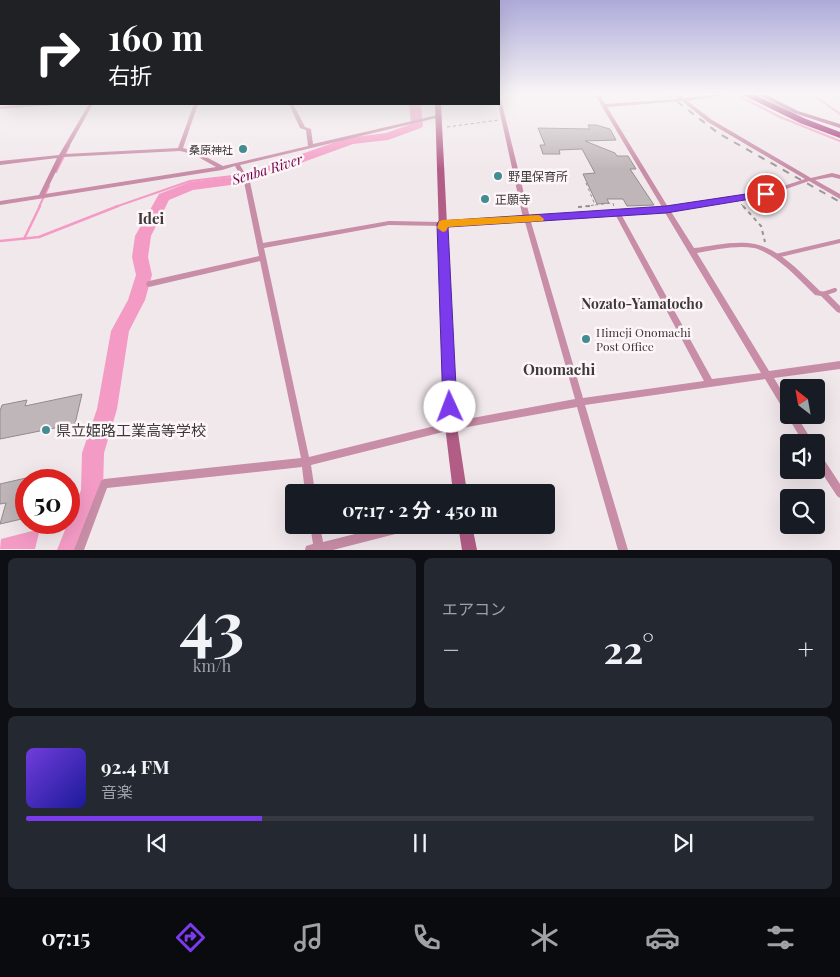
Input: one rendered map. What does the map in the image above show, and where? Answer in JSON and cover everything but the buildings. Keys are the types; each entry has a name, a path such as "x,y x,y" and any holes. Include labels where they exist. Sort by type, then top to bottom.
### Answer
{"highway":[{"path":"796,119 840,135"}],"main road":[{"path":"438,119 451,426 459,484"},
{"path":"817,119 840,126"},
{"path":"467,534 470,550"}],"street":[{"path":"41,197 61,156 83,119"},
{"path":"180,149 192,119"},
{"path":"298,119 303,128 308,129 311,146"},
{"path":"0,203 222,168 427,119"},
{"path":"612,119 780,397"},
{"path":"707,119 808,180 840,197"},
{"path":"504,120 527,220 622,550"},
{"path":"0,163 61,156 180,149 195,152 222,168"},
{"path":"237,165 245,179 261,246 309,484"},
{"path":"261,246 389,223 442,224 527,220 666,209 766,194 808,180 832,175 840,176"},
{"path":"616,212 710,384"},
{"path":"692,251 737,246 761,248 775,256 840,310"},
{"path":"149,284 262,258"},
{"path":"78,550 104,484 306,462 451,426 580,402 840,365"},
{"path":"825,469 840,493"},
{"path":"315,534 316,549 375,534"}],"lane":[{"path":"775,256 840,241"},
{"path":"823,294 835,290"}],"path":[{"path":"439,127 466,125 476,121 504,120"},
{"path":"586,184 595,205 613,203 616,212"},
{"path":"735,199 765,232 766,242 761,248"}],"shaded area":[{"path":"20,534 39,534 35,549 0,549 1,539"}],"waterway":[{"name":"Senba River","path":"69,550 92,490 93,453 107,409 120,331 136,300 144,275 140,257 143,236 164,197 190,186 241,180 351,141 388,136 417,126 416,119"},
{"path":"784,119 840,141"},
{"path":"56,172 69,146"},
{"path":"115,207 190,181 250,174 289,163"},
{"path":"39,207 49,186"},
{"path":"24,239 40,206"},
{"path":"24,239 39,237 118,206"},
{"path":"0,241 24,239"}],"railway":[{"path":"699,119 718,133 840,202"}],"slow traffic":[{"path":"443,228 442,224 539,219"}],"place":[{"name":"桑原神社","path":"243,149"},
{"name":"野里保育所","path":"498,176"},
{"name":"正願寺","path":"485,199"},
{"name":"Himeji Onomachi Post Office","path":"586,339"},
{"name":"県立姫路工業高等学校","path":"46,430"}],"district":[{"name":"Idei","path":"151,218"},
{"name":"Nozato-Yamatocho","path":"642,303"},
{"name":"Onomachi","path":"559,369"}],"route":[{"path":"450,407 442,224 527,220 571,215 666,209 766,194"}]}
